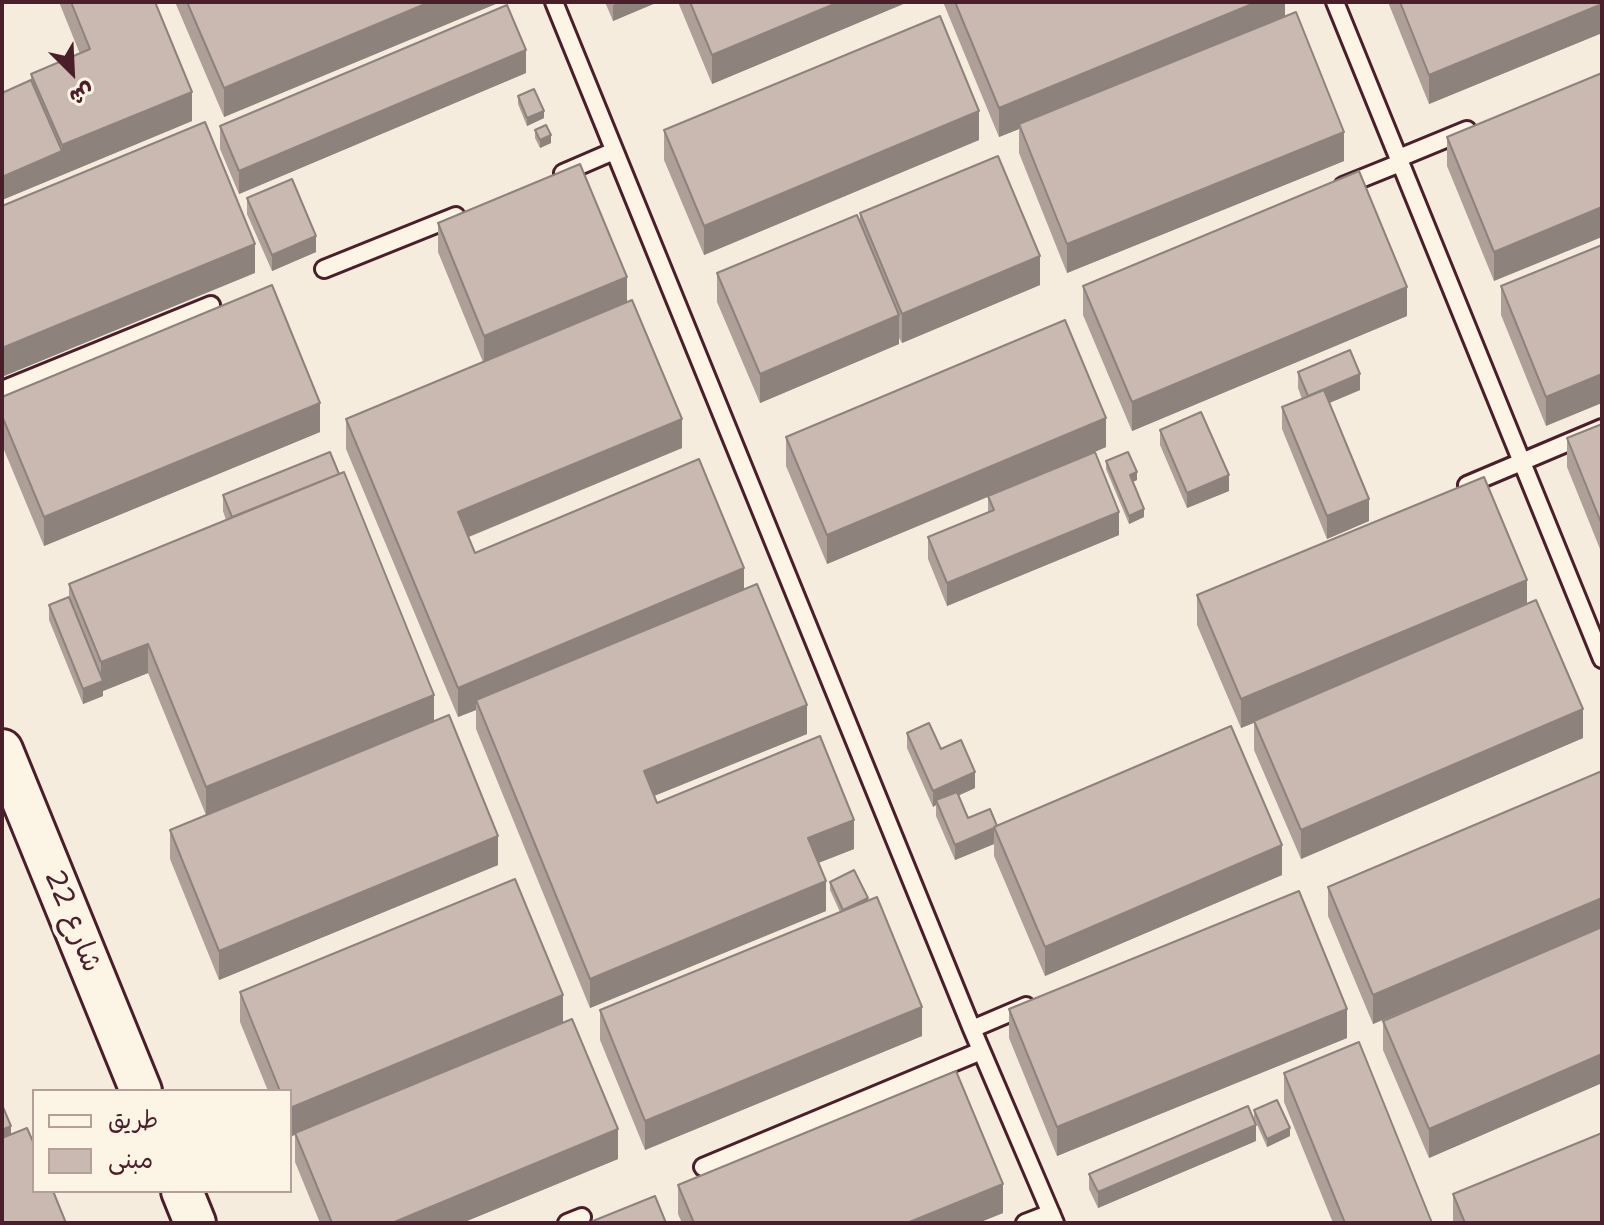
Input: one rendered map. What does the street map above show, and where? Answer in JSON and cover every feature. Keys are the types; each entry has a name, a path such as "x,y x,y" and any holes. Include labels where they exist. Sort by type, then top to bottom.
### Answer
{"street":[{"name":"شارع 22","path":"2,750 12,803 140,1089"},
{"path":"183,1193 195,1223"}],"lane":[{"path":"554,2 981,1051 1053,1218 1025,1223"},
{"path":"1335,2 1602,659"},
{"path":"1322,195 1480,124"},
{"path":"555,176 614,151"},
{"path":"324,269 468,211"},
{"path":"2,390 211,305"},
{"path":"1452,491 1602,428"},
{"path":"972,1029 1046,998"},
{"path":"703,1167 981,1051"}],"building":[{"path":"71,2 155,2 192,92 62,145 31,74 90,49"},
{"path":"187,2 430,2 224,88"},
{"path":"690,2 839,2 712,55"},
{"path":"955,2 1257,2 999,108"},
{"path":"1400,2 1602,2 1602,4 1429,75"},
{"path":"507,5 526,50 239,171 220,126"},
{"path":"1296,12 1344,132 1067,244 1019,124"},
{"path":"940,16 979,111 704,226 664,130"},
{"path":"1602,73 1602,207 1494,252 1447,137"},
{"path":"31,80 62,151 2,177 2,93"},
{"path":"534,89 544,111 527,118 518,96"},
{"path":"205,122 255,244 2,348 2,206"},
{"path":"546,125 551,135 540,140 535,130"},
{"path":"998,156 1040,256 902,314 860,213"},
{"path":"580,164 627,277 484,336 438,223"},
{"path":"1359,171 1407,287 1132,402 1083,286"},
{"path":"292,179 316,236 272,255 247,198"},
{"path":"857,215 899,315 760,374 717,273"},
{"path":"1602,245 1602,374 1546,397 1501,286"},
{"path":"272,285 320,403 44,517 2,416 2,397"},
{"path":"632,300 682,419 458,512 475,553 699,459 744,568 458,688 346,419"},
{"path":"1065,320 1106,418 827,535 786,437"},
{"path":"1350,350 1360,374 1308,396 1298,372"},
{"path":"1324,390 1369,499 1327,516 1282,407"},
{"path":"1201,412 1229,475 1187,493 1160,430"},
{"path":"1602,424 1602,525 1567,438"},
{"path":"330,452 339,474 232,517 223,495"},
{"path":"1095,452 1119,512 947,583 928,537 994,510 988,496"},
{"path":"1128,452 1137,472 1130,475 1144,509 1129,516 1106,461"},
{"path":"344,472 434,695 206,787 148,644 101,662 69,584"},
{"path":"1484,477 1527,580 1241,699 1197,595"},
{"path":"757,584 807,705 644,771 657,803 820,736 854,820 808,838 826,881 590,979 476,700"},
{"path":"69,597 103,681 83,689 49,605"},
{"path":"1536,600 1583,709 1301,830 1254,721"},
{"path":"449,715 498,836 219,951 170,830"},
{"path":"929,723 941,749 961,740 975,772 933,791 907,733"},
{"path":"1231,726 1282,845 1045,947 994,827"},
{"path":"1602,771 1602,898 1373,995 1328,887"},
{"path":"957,792 968,818 990,809 997,826 955,845 936,800"},
{"path":"854,870 868,898 843,910 830,882"},
{"path":"515,879 563,995 292,1107 292,1089 279,1089 240,992"},
{"path":"1299,891 1347,1009 1057,1127 1009,1009"},
{"path":"877,897 922,1007 645,1121 600,1010"},
{"path":"1602,927 1602,1054 1429,1129 1383,1021"},
{"path":"572,1019 618,1129 392,1223 332,1223 295,1133"},
{"path":"1359,1042 1432,1223 1345,1223 1284,1073"},
{"path":"956,1071 1003,1184 907,1223 694,1223 678,1185"},
{"path":"1277,1100 1290,1128 1267,1139 1254,1110"},
{"path":"2,1105 11,1126 2,1130"},
{"path":"1248,1106 1256,1125 1098,1192 1089,1174"},
{"path":"27,1128 32,1139 32,1193 54,1193 66,1223 2,1223 2,1138"},
{"path":"1602,1133 1602,1223 1465,1223 1453,1194"},
{"path":"655,1196 666,1223 588,1223"}]}
